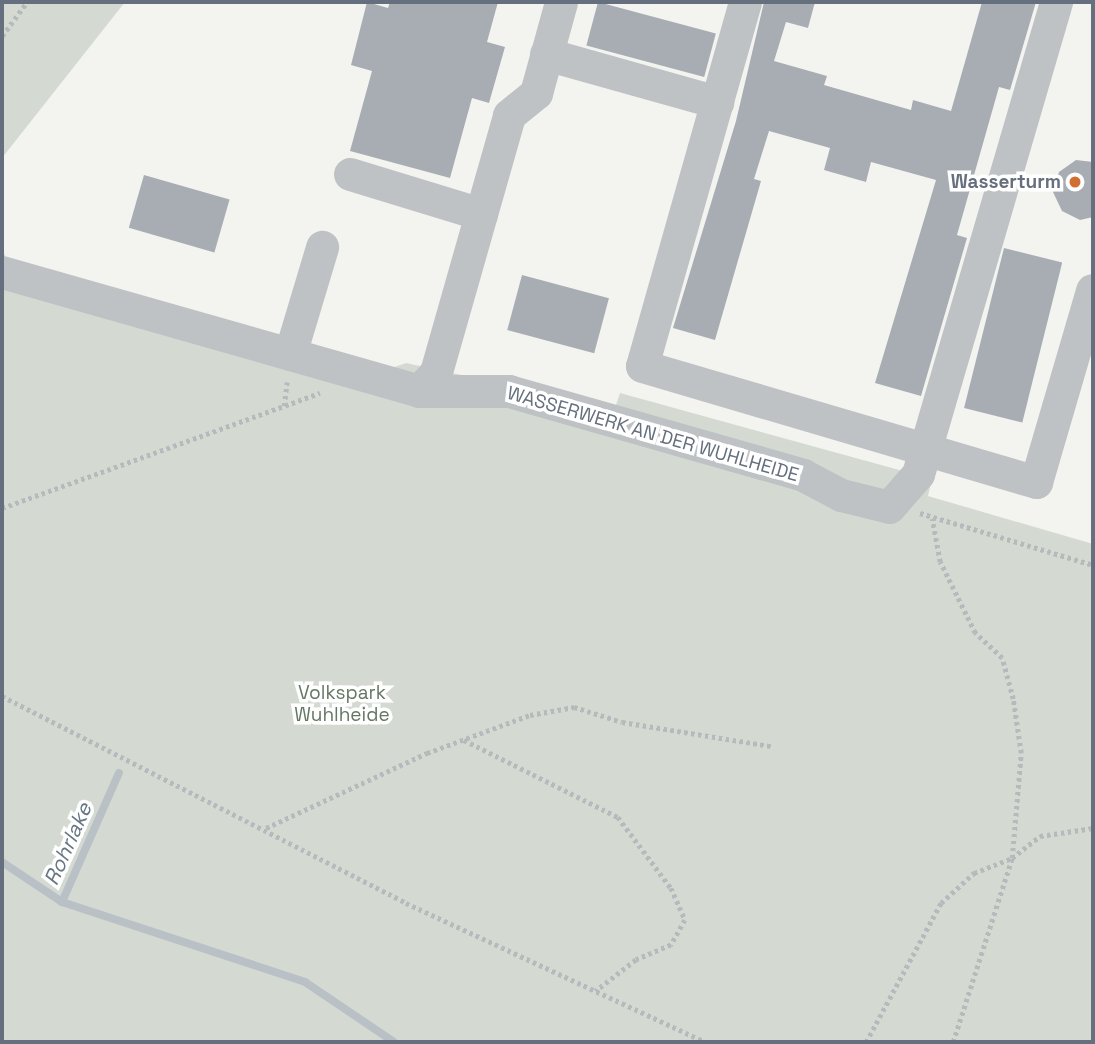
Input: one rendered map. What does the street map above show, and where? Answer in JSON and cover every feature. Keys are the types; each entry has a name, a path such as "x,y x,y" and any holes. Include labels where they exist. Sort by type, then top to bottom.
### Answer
{"lane":[{"path":"419,391 436,372 509,115 536,93 561,2"},
{"path":"745,2 642,366 925,447 1036,482 1092,290"},
{"path":"898,503 918,474 1056,2"},
{"path":"547,54 717,102"},
{"path":"350,174 481,214"},
{"path":"290,354 322,247"},
{"name":"WASSERWERK AN DER WUHLHEIDE","path":"2,272 419,391 509,391 803,475 841,495 881,506 898,503"}],"path":[{"path":"2,36 27,2"},
{"path":"2,508 369,376"},
{"path":"898,503 932,519 1093,565"},
{"path":"932,519 940,562 975,633 1002,658 1013,699 1021,753 1012,858 953,1042"},
{"path":"2,696 265,828 405,903 705,1042"},
{"path":"265,828 464,740 574,707 622,722 771,746"},
{"path":"464,740 618,817 671,888 685,920 671,945 636,960 596,991"},
{"path":"866,1042 941,903 974,873 1012,858 1040,836 1093,828"}],"green space":[{"path":"2,2 125,2 2,158"},
{"name":"Volkspark Wuhlheide","path":"2,248 6,258 389,369 406,363 615,408 620,393 932,479 928,496 1093,544 1093,1042 2,1042"}],"building":[{"path":"367,2 388,8 390,2 498,2 487,42 505,47 489,103 472,98 450,178 350,151 372,71 351,65"},
{"path":"598,2 716,34 704,77 586,45"},
{"path":"764,2 815,2 808,28 786,22 774,61 827,76 824,85 911,110 913,100 951,111 982,2 1036,2 1010,90 999,87 957,235 967,238 921,396 875,383 936,180 871,162 866,182 824,170 830,148 769,131 754,179 761,181 715,340 673,328 736,121"},
{"name":"Wasserturm","path":"1076,160 1093,162 1093,217 1080,220 1062,211 1053,192 1059,172"},
{"path":"144,175 230,200 214,252 129,228"},
{"path":"1004,248 1062,263 1022,423 964,408"},
{"path":"522,275 609,298 594,353 507,330"}],"waterway":[{"name":"Rohrlake","path":"2,862 62,902 119,773"},
{"path":"62,902 305,982 394,1042"}],"place":[{"name":"Wasserturm","path":"1075,182"}]}
